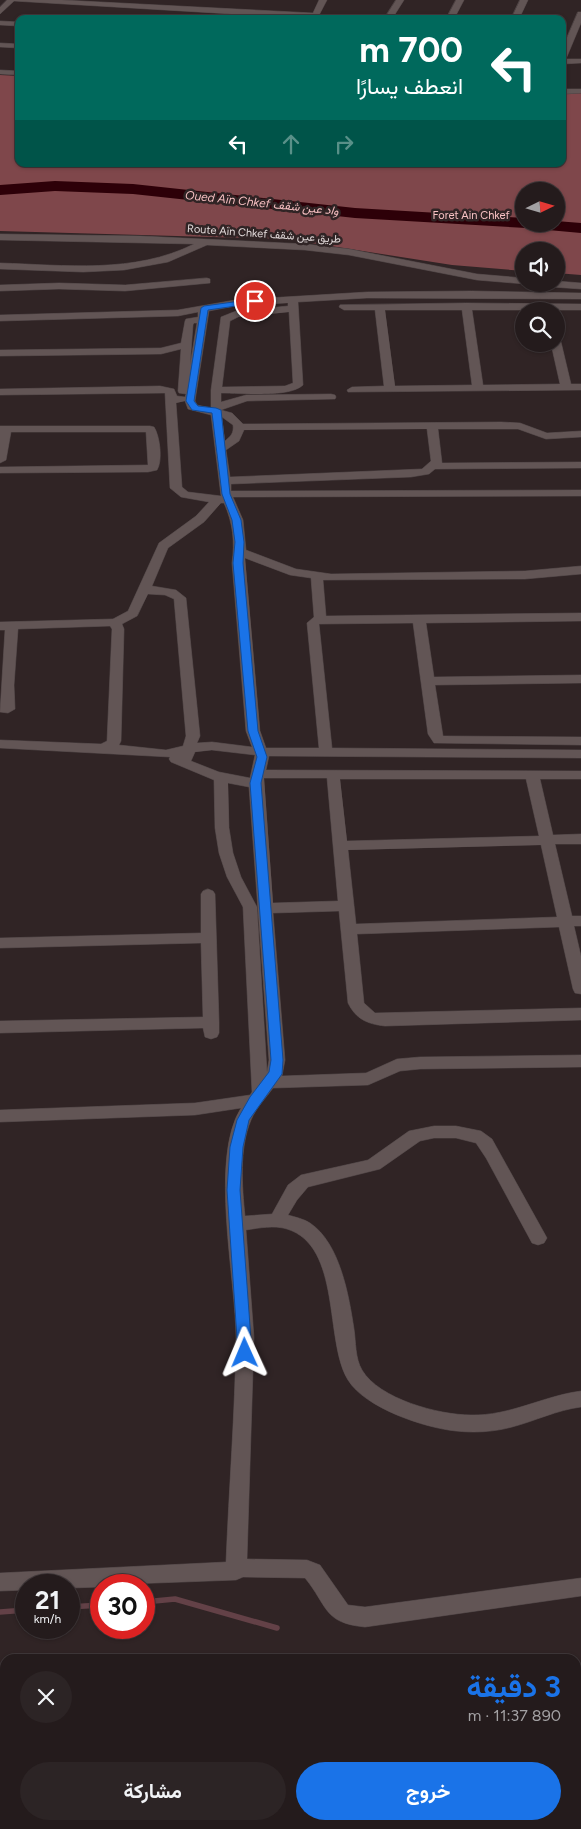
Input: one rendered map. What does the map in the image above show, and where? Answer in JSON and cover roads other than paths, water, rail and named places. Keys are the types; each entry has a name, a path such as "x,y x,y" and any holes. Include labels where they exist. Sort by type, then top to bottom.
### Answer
{"street":[{"path":"0,12 12,0"},
{"path":"17,0 251,9 298,15"},
{"path":"315,15 323,0"},
{"path":"391,15 400,0"},
{"path":"452,15 460,0"},
{"path":"517,15 524,0"},
{"path":"246,15 251,9"},
{"path":"566,51 581,14"},
{"path":"0,23 15,24"},
{"path":"0,46 15,46"},
{"path":"566,61 581,61"},
{"path":"0,72 15,73"},
{"path":"566,92 581,91"},
{"name":"Route Aïn Chkef طريق عين شقف","path":"0,236 208,241 326,250 458,274 515,281"},
{"path":"0,266 64,269 166,260 208,241"},
{"path":"59,286 64,269"},
{"path":"0,288 59,286 125,288 207,282"},
{"path":"565,285 581,286"},
{"path":"182,399 189,323 204,314 235,303 294,304 431,294 581,296"},
{"path":"0,1582 236,1571 245,1338 234,1190 236,1147 243,1120 275,1074 277,1060 256,778 262,757 253,731 236,520 224,494 216,390 225,319 236,314 294,304"},
{"path":"216,390 286,389 298,385 294,304"},
{"path":"466,306 478,388"},
{"path":"344,307 466,306 515,308"},
{"path":"380,307 390,389"},
{"path":"565,308 581,307"},
{"path":"0,318 186,312 204,314"},
{"path":"182,399 204,314"},
{"path":"0,353 161,351 186,346"},
{"path":"161,351 185,358"},
{"path":"558,352 566,387"},
{"path":"352,390 581,387"},
{"path":"0,392 160,389 170,391 192,407 216,409 246,398 331,397"},
{"path":"182,399 171,403 172,447 176,488 185,496 224,494 581,493"},
{"path":"216,409 234,419 239,428 236,438 221,448"},
{"path":"432,425 437,458 434,466"},
{"path":"239,428 511,425 546,436 581,434"},
{"path":"0,460 3,429 147,429 152,432 154,465 150,469 0,470"},
{"path":"153,447 172,447"},
{"path":"0,708 8,709 4,685 6,626 115,623 133,613 163,546 200,519 224,494 418,474 434,466 581,465"},
{"path":"418,474 426,493"},
{"path":"239,552 294,572 317,576 356,578 495,576 581,570"},
{"path":"317,576 320,619"},
{"path":"144,590 175,593 180,598 193,727 190,748 184,764"},
{"path":"326,752 313,623 320,619 581,617"},
{"path":"420,618 435,734 439,740 581,741"},
{"path":"102,748 110,746 114,741 118,629 115,623"},
{"path":"428,681 581,679"},
{"path":"0,744 102,748 166,754 190,748 226,747 261,752 581,754"},
{"path":"166,754 184,764 221,778 333,774 581,776"},
{"path":"333,774 356,1003 360,1012 365,1016 385,1020 581,1014"},
{"path":"532,775 547,840 573,922 581,989"},
{"path":"221,778 223,841 234,876 243,890 250,908 261,1092"},
{"path":"340,846 581,839"},
{"path":"0,1027 211,1028 208,894"},
{"path":"266,908 346,906"},
{"path":"349,929 573,922"},
{"path":"0,943 209,938"},
{"path":"0,1116 195,1109 261,1092 368,1079 397,1065 581,1061"},
{"path":"277,1220 292,1192 302,1182 312,1178 342,1173 380,1163 409,1139 419,1135 444,1132 469,1134 486,1142 538,1238"},
{"path":"236,1224 277,1220 290,1222 312,1235 326,1258 337,1283 350,1366 357,1379 374,1394 408,1409 446,1422 464,1423 487,1423 511,1419 558,1403 581,1399"},
{"path":"236,1568 307,1568 313,1572 341,1612 346,1616 365,1617 581,1587"}],"waterway":[{"name":"Oued Aïn Chkef واد عين شقف","path":"0,190 55,186 133,189 355,213 515,222"},
{"name":"Oued Aïn Chkef واد عين شقف","path":"565,227 581,228"},
{"path":"155,1601 175,1599 277,1628"},
{"path":"80,1606 90,1606"},
{"path":"0,1612 15,1611"}],"park label":[{"name":"Foret Ain Chkef","path":"471,215"}]}
